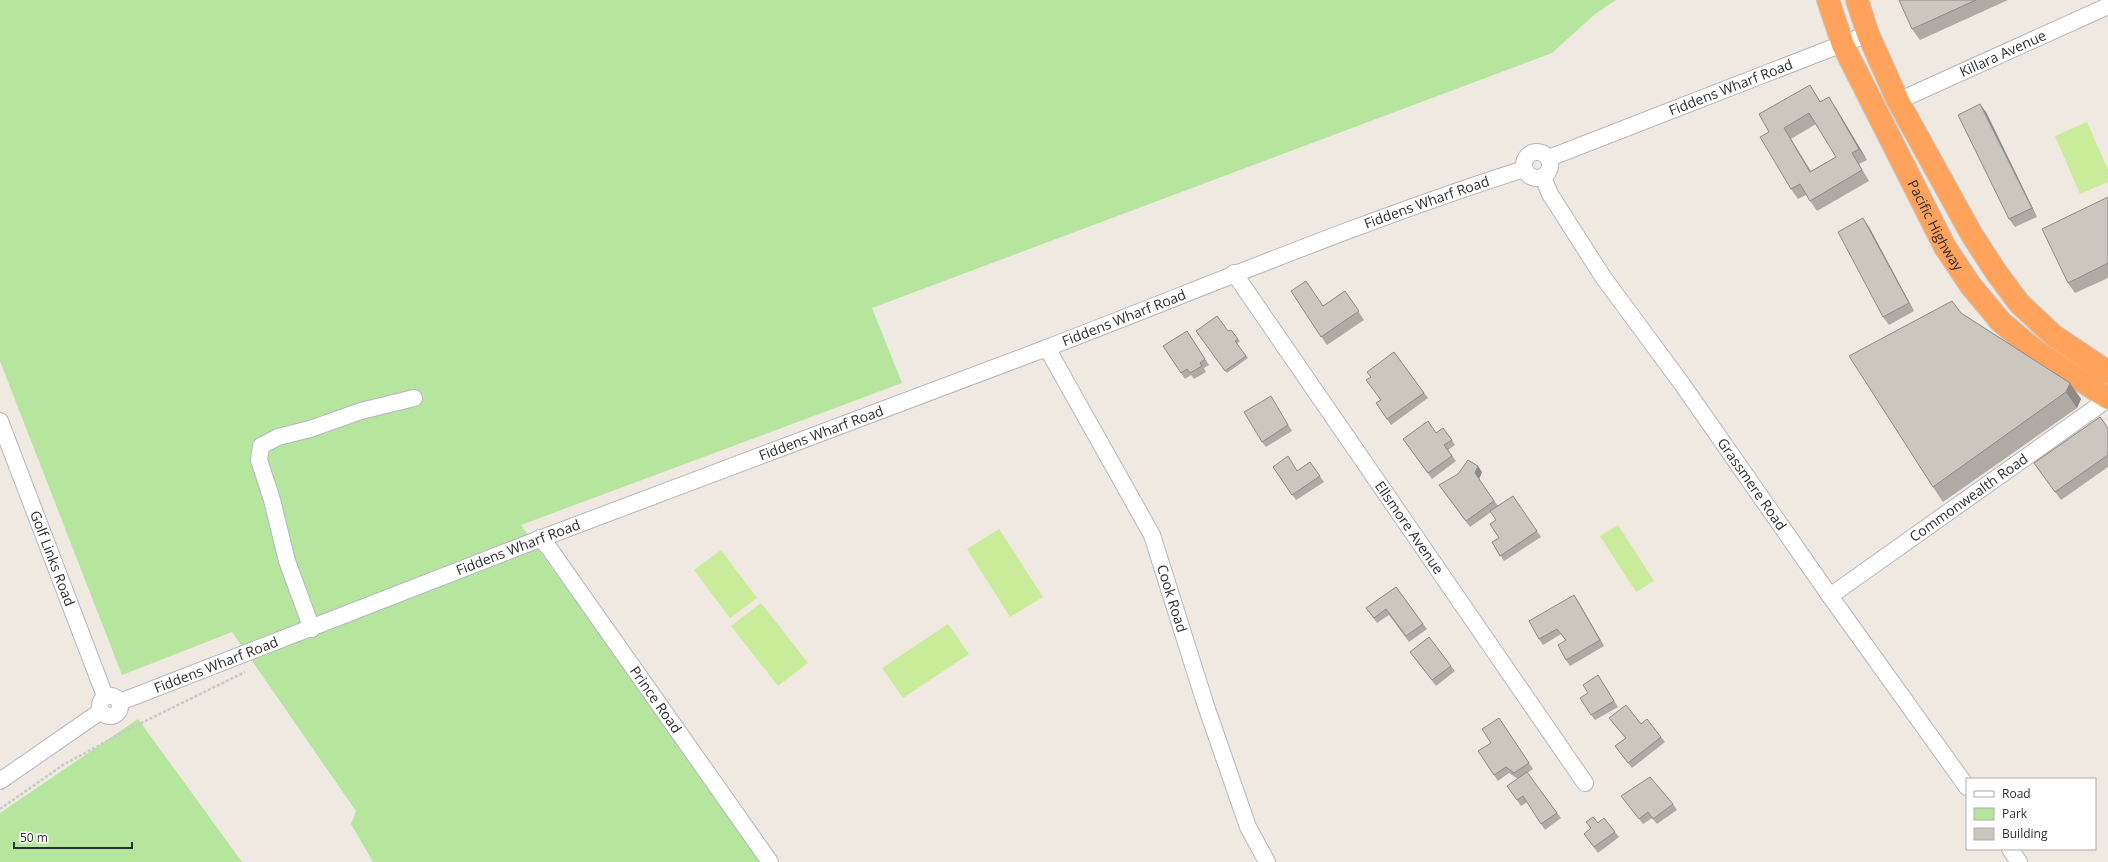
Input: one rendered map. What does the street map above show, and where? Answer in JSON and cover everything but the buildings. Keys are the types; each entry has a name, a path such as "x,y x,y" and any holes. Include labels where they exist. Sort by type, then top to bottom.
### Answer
{"highway":[{"name":"Pacific Highway","path":"1828,0 1843,45 1945,247 1971,286 2001,322 2037,352 2108,398"},
{"name":"Pacific Highway","path":"1857,0 1868,34 1898,101 1972,235 2019,302 2054,336 2108,372"}],"street":[{"name":"Killara Avenue","path":"1898,101 2108,6"},
{"name":"Fiddens Wharf Road","path":"1549,158 1868,34"},
{"path":"1532,152 1542,152 1549,158 1550,169 1543,177 1532,177 1524,169 1525,159 1532,152"},
{"name":"Fiddens Wharf Road","path":"0,781 109,703 312,629 540,538 1047,348 1234,273 1441,195 1524,169"},
{"name":"Grassmere Road","path":"1543,177 1554,200 1603,277 1682,384 1830,596 1966,786"},
{"name":"Ellsmore Avenue","path":"1234,273 1585,783"},
{"name":"Cook Road","path":"1047,348 1152,535 1206,706 1248,827 1267,862"},
{"path":"312,629 287,561 272,500 259,460 261,446 278,437 310,429 361,411 414,398"},
{"name":"Commonwealth Road","path":"1830,596 2108,398"},
{"name":"Golf Links Road","path":"0,421 109,703"},
{"name":"Prince Road","path":"540,538 549,548 770,862"},
{"path":"2011,850 2019,862"}],"path":[{"path":"0,809 62,765 123,732"}],"green space":[{"path":"0,0 1616,0 1595,14 1552,53 872,308 902,383 521,525 576,602 581,601 768,862 373,862 351,824 356,811 232,632 122,675 0,361"},
{"path":"2087,122 2108,170 2108,182 2080,194 2055,136"},
{"path":"1618,525 1654,581 1636,592 1600,536"},
{"path":"999,529 1043,597 1010,617 967,549"},
{"path":"721,550 757,598 730,618 694,570"},
{"path":"761,603 808,663 778,686 731,626"},
{"path":"948,624 969,654 903,698 882,668"},
{"path":"138,719 242,862 0,862 0,813"}]}
